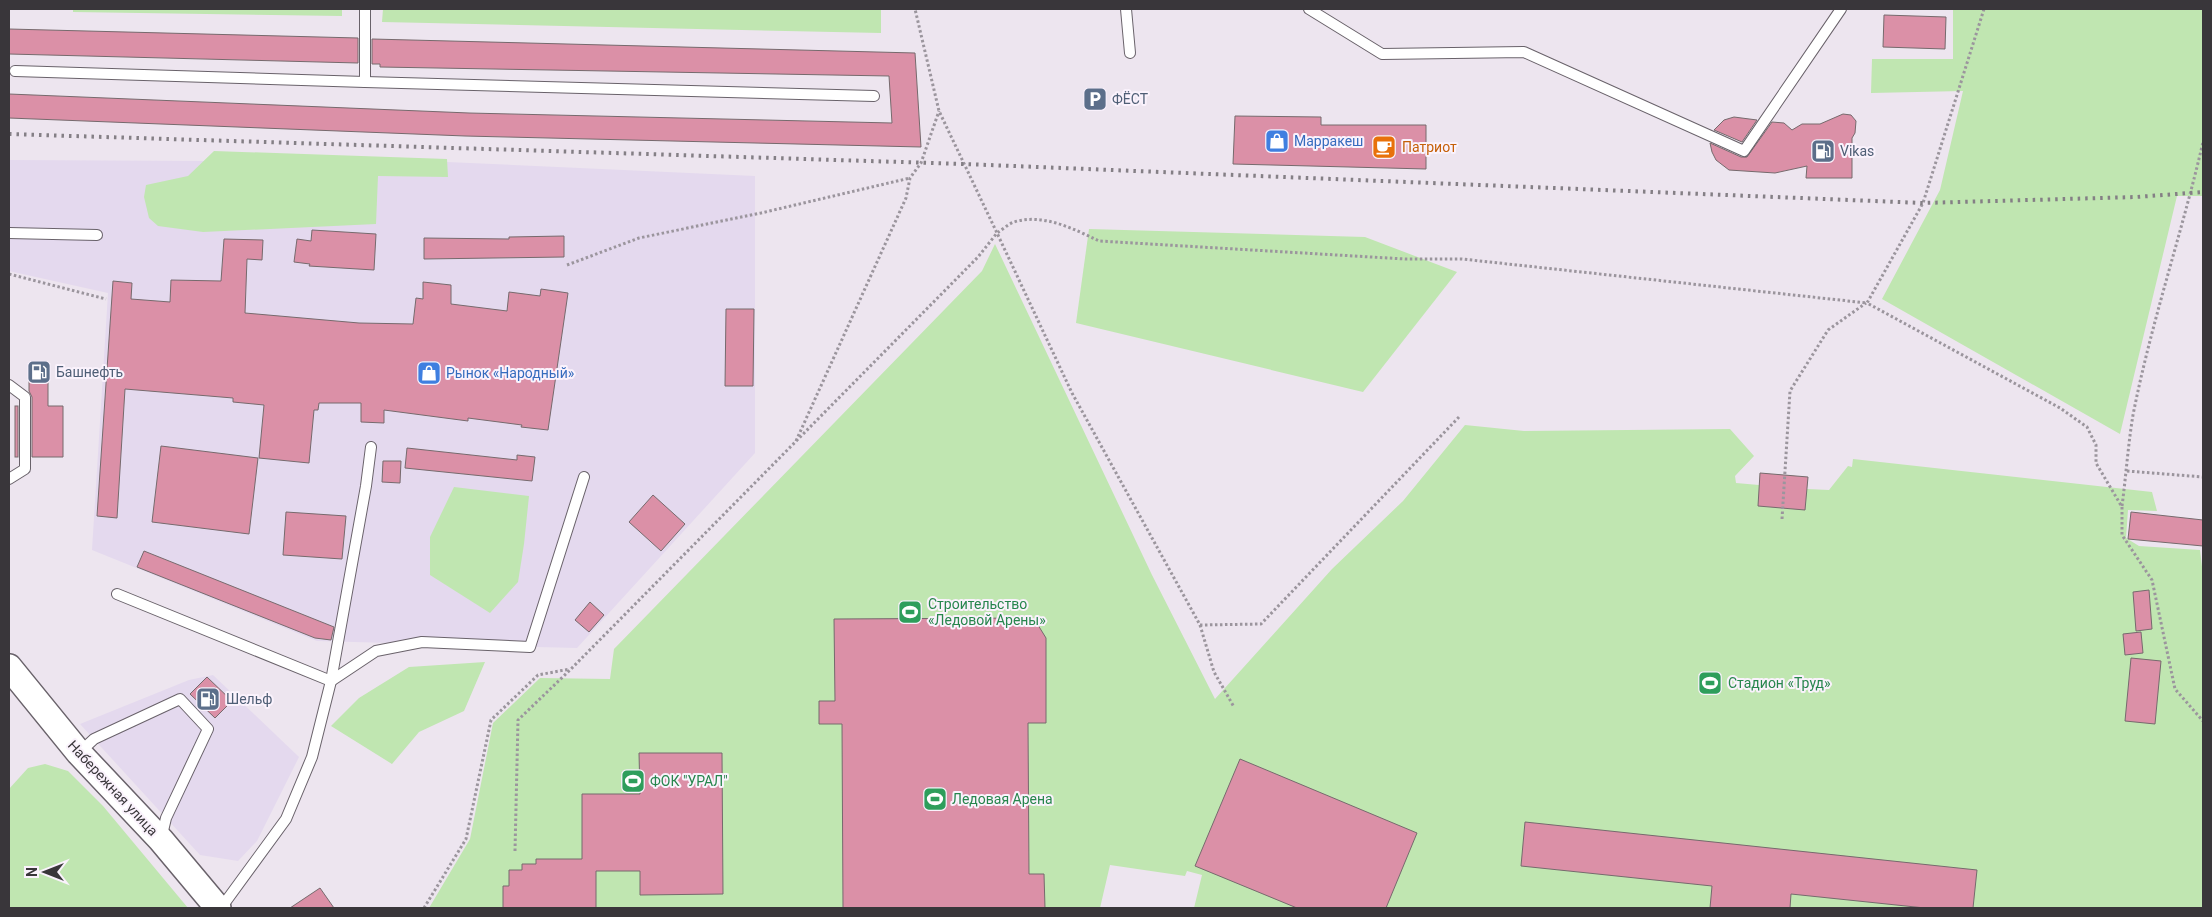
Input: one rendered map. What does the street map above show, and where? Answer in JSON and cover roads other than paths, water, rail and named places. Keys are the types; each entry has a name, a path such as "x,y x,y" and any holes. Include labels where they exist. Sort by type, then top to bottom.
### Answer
{"street":[{"name":"Набережная улица","path":"9,667 79,753 161,840 220,908"}],"lane":[{"path":"365,9 365,82"},
{"path":"1126,9 1130,53"},
{"path":"1309,9 1382,54 1524,52 1744,151 1841,9"},
{"path":"15,72 874,96"},
{"path":"9,234 97,235"},
{"path":"9,385 25,397 25,469 9,479"},
{"path":"220,908 286,819 312,757 331,681 366,486 371,447"},
{"path":"331,681 376,651 422,642 530,647 584,477"},
{"path":"117,594 331,681"},
{"path":"79,753 94,739 180,699 208,729 166,818 161,840"}],"railway":[{"path":"9,134 964,164 1923,203 2136,197 2203,192"}],"place":[{"name":"ФЁСТ","path":"1095,99"},
{"name":"Марракеш","path":"1277,141"},
{"name":"Патриот","path":"1384,147"},
{"name":"Vikas","path":"1823,151"},
{"name":"Башнефть","path":"39,372"},
{"name":"Рынок «Народный»","path":"429,373"},
{"name":"Строительство «Ледовой Арены»","path":"910,612"},
{"name":"Стадион «Труд»","path":"1710,683"},
{"name":"Шельф","path":"208,699"},
{"name":"ФОК \"УРАЛ\"","path":"633,781"},
{"name":"Ледовая Арена","path":"935,799"}]}
